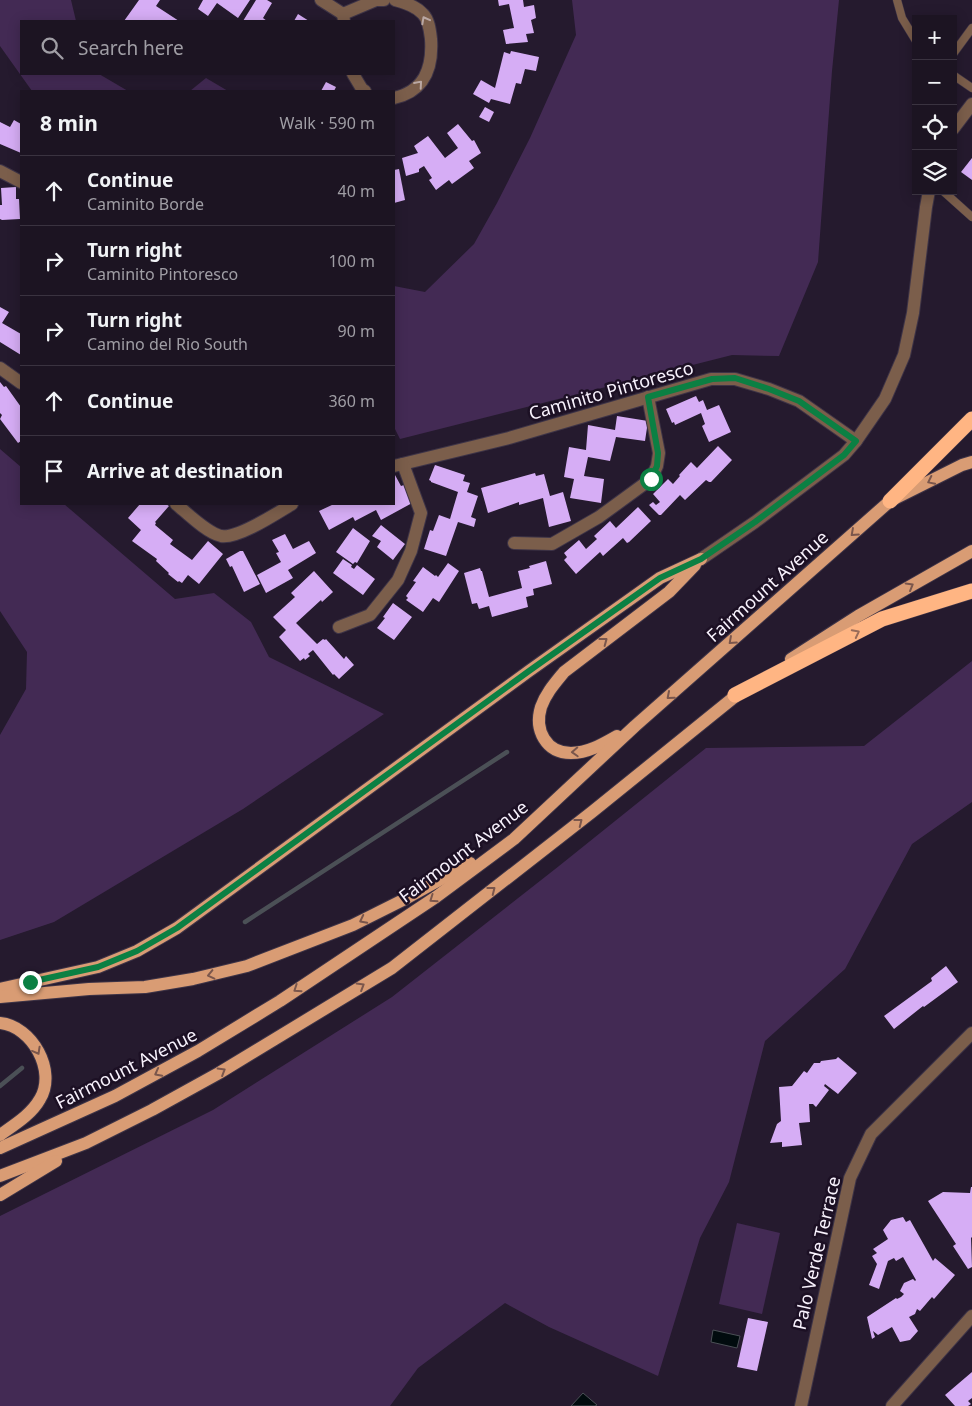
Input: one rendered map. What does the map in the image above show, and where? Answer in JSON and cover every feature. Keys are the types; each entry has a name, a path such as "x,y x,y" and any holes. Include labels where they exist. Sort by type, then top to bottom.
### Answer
{"highway":[{"path":"890,501 972,419"},
{"path":"735,695 882,620 972,591"}],"main road":[{"name":"Fairmount Avenue","path":"0,1148 116,1096 198,1051 280,1001 436,897 514,839 635,726 890,501 962,465 972,462"},
{"path":"0,1195 86,1143 152,1110 219,1073 392,968 592,812 735,695 858,616 972,551"},
{"path":"635,726 601,745 584,752 571,753 556,751 545,743 539,728 541,708 550,688 564,672 669,592 701,559"},
{"path":"0,989 98,967 137,951 177,928 529,671 660,578 701,559"},
{"path":"0,997 81,989 145,987 193,979 247,966 353,925 405,900 514,839"},
{"path":"0,1023 8,1024 25,1034 37,1049 45,1068 46,1083 40,1098 29,1113 0,1135"},
{"path":"0,1176 86,1143"}],"street":[{"path":"321,0 343,18 376,0 384,0"},
{"path":"395,0 410,4 423,14 429,26 432,57 428,72 419,86 407,95 395,98"},
{"path":"354,75 364,90"},
{"path":"957,124 972,104"},
{"path":"0,171 20,181"},
{"path":"701,559 755,522 844,455 885,399 904,355 913,313 929,195"},
{"path":"0,368 20,382"},
{"name":"Caminito Pintoresco","path":"399,465 509,438 712,379 735,378 799,401 856,441"},
{"path":"514,543 552,544 599,517 651,479 657,466 658,453 648,397"},
{"path":"339,627 370,615 398,580 411,551 421,513 399,465"},
{"path":"177,505 209,530 221,536 238,534 290,505"},
{"name":"Palo Verde Terrace","path":"800,1406 850,1178 871,1134 972,1033"},
{"path":"892,1406 972,1316"}],"lane":[{"path":"897,0 902,18 912,34"},
{"path":"957,49 972,28"},
{"path":"957,79 972,88"},
{"path":"947,195 972,217"}],"shaded area":[{"path":"0,0 71,0 76,20 20,20 20,74 0,46"},
{"path":"572,0 839,0 818,262 779,356 732,355 400,439 395,429 395,286 425,292 474,244 530,138 576,35"},
{"path":"21,75 101,75 126,90 31,90"},
{"path":"206,78 226,90 191,90"},
{"path":"0,449 20,466 20,505 65,505 175,599 214,593 251,622 269,657 384,714 243,809 54,922 0,940 0,735 26,689 27,652 0,611"},
{"path":"972,661 972,802 912,844 845,969 765,1041 729,1182 700,1238 658,1376 549,1327 505,1303 418,1368 390,1406 0,1406 0,1216 213,1110 392,997 706,748 864,746"},
{"path":"737,1223 780,1233 762,1314 719,1304"},
{"path":"713,1330 740,1336 737,1348 711,1342"},
{"path":"583,1393 597,1405 571,1406"}],"building":[{"path":"139,0 160,0 156,6 177,20 125,20"},
{"path":"203,0 250,0 238,18 217,3 208,16 198,9"},
{"path":"256,0 267,0 272,3 263,18 266,20 244,20"},
{"path":"498,0 523,0 524,7 534,5 536,18 531,20 534,33 526,34 528,42 506,44 503,30 514,28 509,4 499,6"},
{"path":"298,14 307,20 295,20"},
{"path":"511,51 539,57 536,71 525,69 521,84 516,83 510,104 491,99 489,103 473,94 481,80 495,88 504,52 510,54"},
{"path":"326,82 336,87 334,90 322,90"},
{"path":"485,107 494,112 489,122 479,117"},
{"path":"14,120 20,123 20,153 0,144 0,122 10,127"},
{"path":"458,124 472,141 474,140 481,153 469,161 474,168 452,184 449,180 436,190 429,180 432,178 424,166 419,169 419,172 406,176 402,158 418,153 414,146 428,136 445,158 458,148 447,133"},
{"path":"972,158 972,180 961,172"},
{"path":"399,169 405,200 395,203 395,170"},
{"path":"16,187 20,219 2,220 0,219 0,205 2,205 1,188"},
{"path":"0,307 9,312 2,323 20,333 20,354 0,342"},
{"path":"0,382 4,387 6,386 20,406 20,442 18,443 0,419 2,415 0,413"},
{"path":"696,396 699,402 703,400 707,410 719,405 731,432 709,442 702,426 705,424 701,413 675,425 674,422 672,423 666,409"},
{"path":"617,416 648,421 645,441 616,437 610,461 588,457 584,476 604,479 601,503 570,498 574,479 564,477 569,447 586,450 588,425 615,430"},
{"path":"718,446 732,460 711,482 706,480 685,500 680,495 661,515 649,505 653,502 656,505 660,502 653,494 668,479 673,484 691,462 697,468"},
{"path":"435,465 465,475 463,481 470,483 467,492 478,496 471,517 476,519 474,527 458,522 446,556 424,549 430,530 433,531 439,515 450,519 458,492 429,480"},
{"path":"535,473 536,476 544,474 550,496 563,492 571,521 549,527 543,498 519,505 519,502 488,513 481,488"},
{"path":"395,475 401,486 404,485 414,502 381,520 376,510 355,521 353,517 329,530 319,511 332,505 395,505"},
{"path":"139,505 168,505 169,506 155,522 155,525 173,540 170,544 192,560 208,541 223,554 199,584 188,575 182,583 178,582 156,561 157,559 132,541 141,530 128,518"},
{"path":"638,507 651,521 629,542 627,543 623,538 603,556 600,552 576,574 564,560 567,557 564,553 579,540 586,549 597,539 594,536 610,521 616,528"},
{"path":"381,525 405,544 393,560 377,547 381,541 372,536"},
{"path":"353,528 370,541 357,563 353,564 336,552"},
{"path":"285,534 293,549 309,541 316,553 288,570 293,578 266,593 257,575 281,562 276,553 279,552 272,540"},
{"path":"243,551 260,584 244,592 232,566 230,567 226,559"},
{"path":"343,559 352,565 351,567 354,569 357,565 375,579 363,595 333,573"},
{"path":"546,561 552,584 533,589 534,595 526,597 528,607 492,617 489,606 479,609 477,603 472,604 464,573 480,568 489,597 522,588 518,571"},
{"path":"448,563 459,571 439,602 433,598 423,612 406,600 408,598 406,596 416,582 413,581 423,567 438,577"},
{"path":"314,571 333,592 322,602 321,600 296,623 317,644 326,639 344,659 346,656 354,665 339,679 333,675 313,650 308,654 310,656 300,661 279,637 286,630 273,617 295,597 291,593"},
{"path":"393,603 412,617 394,640 377,628"},
{"path":"946,966 958,982 894,1029 884,1016 932,981 931,978"},
{"path":"838,1057 857,1073 838,1094 825,1084 824,1086 829,1090 816,1107 813,1104 809,1104 810,1122 799,1123 802,1145 782,1147 782,1142 770,1143 777,1124 781,1121 779,1087 792,1086 804,1071 807,1073 814,1063"},
{"path":"971,1187 972,1267 968,1269 953,1246 956,1244 928,1201 943,1192 970,1193"},
{"path":"903,1217 906,1222 910,1220 933,1261 935,1258 955,1275 934,1299 932,1297 920,1311 917,1309 915,1314 909,1317 918,1331 910,1340 900,1342 892,1327 878,1335 873,1331 875,1337 872,1339 867,1317 896,1298 901,1297 904,1294 900,1291 904,1283 913,1279 916,1280 903,1257 896,1261 894,1258 888,1261 879,1289 869,1285 877,1264 872,1256 877,1253 873,1249 888,1239 883,1230 891,1220"},
{"path":"748,1318 768,1322 757,1371 737,1367"},
{"path":"972,1372 972,1398 968,1401 971,1404 968,1406 955,1406 945,1395"}],"waterway":[{"path":"245,922 507,752"},
{"path":"0,1086 22,1068"}],"route":[{"path":"30,982 98,967 137,951 177,928 529,671 660,578 701,559 755,522 844,455 856,441 799,401 735,378 712,379 648,397 658,453 657,466 651,479"}]}
